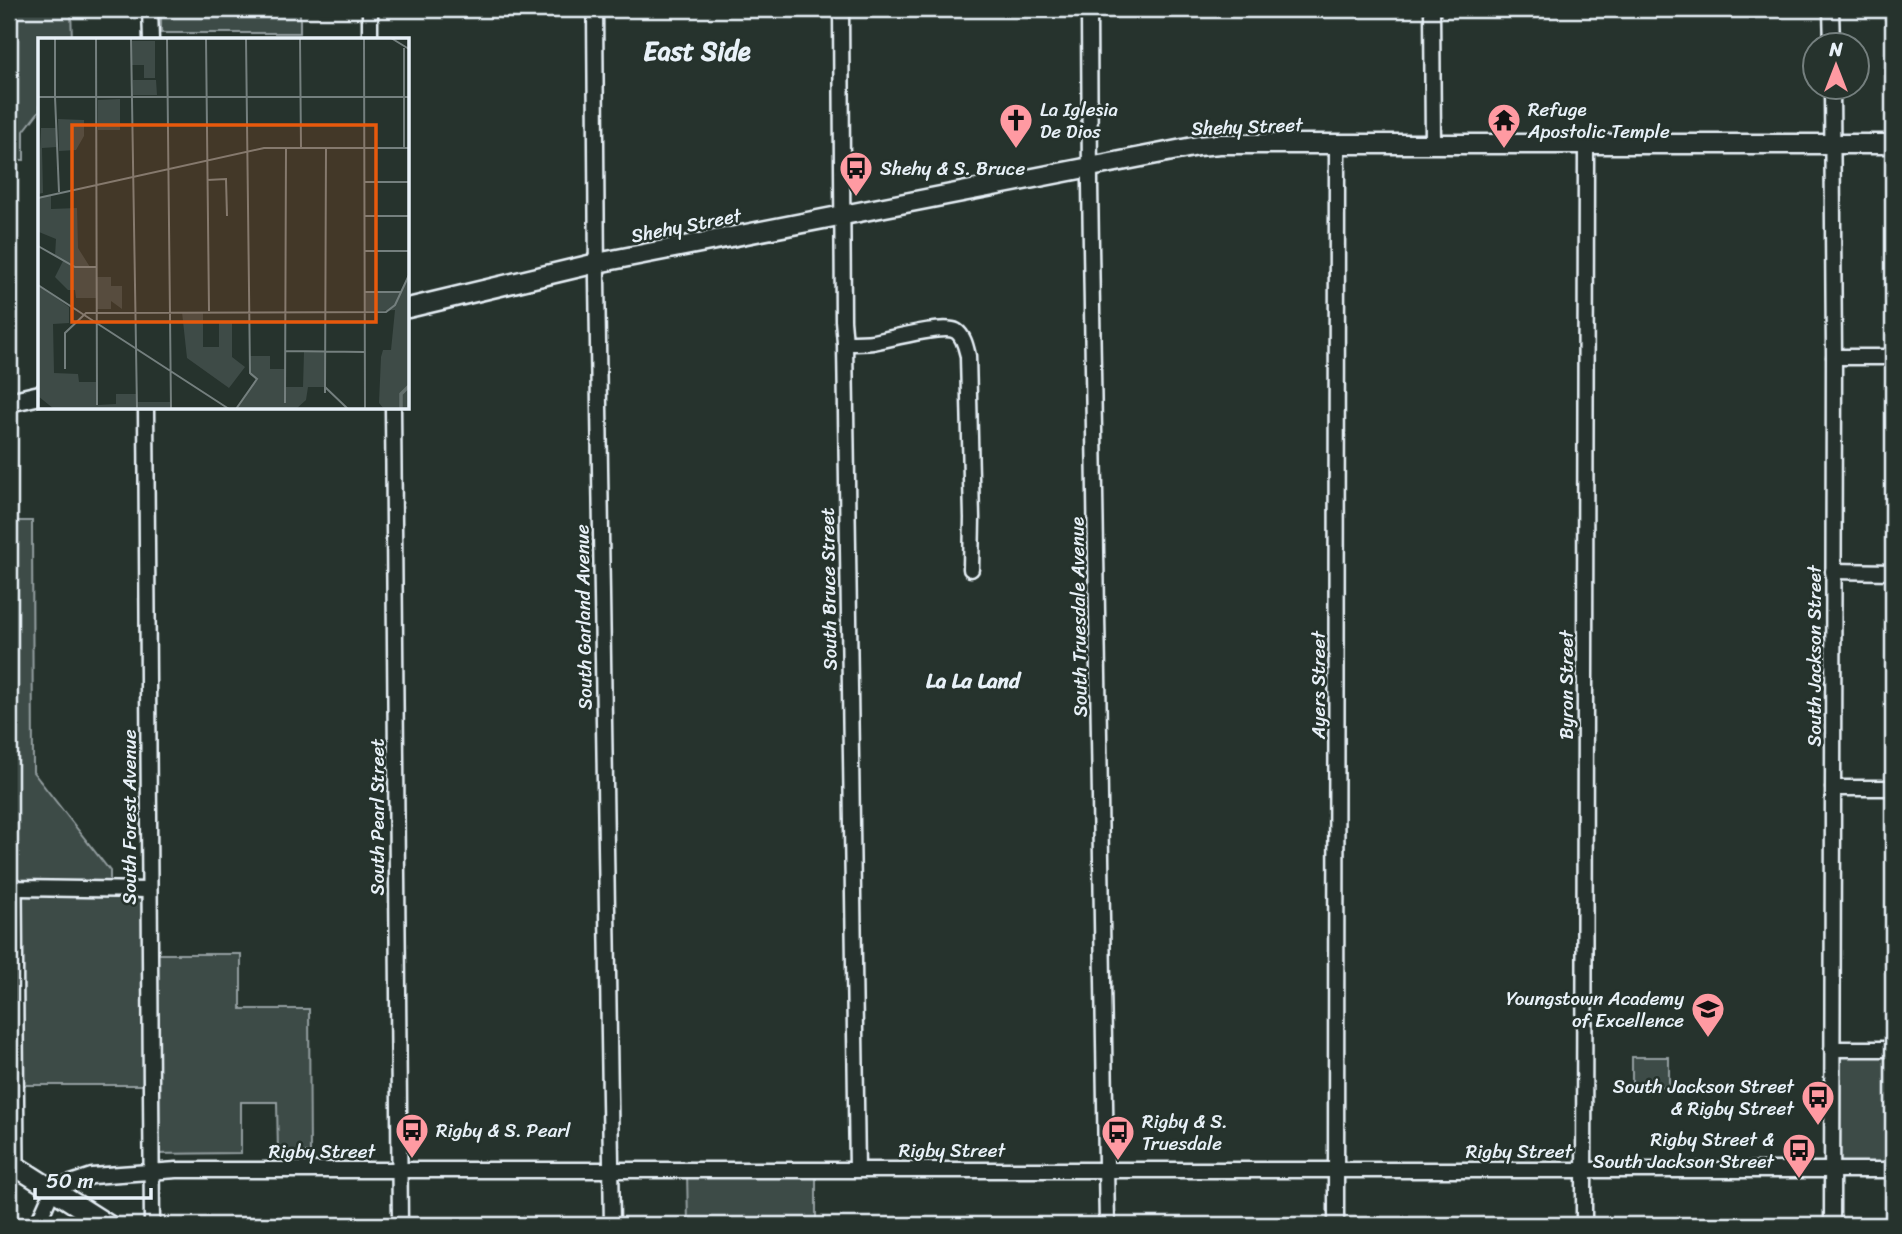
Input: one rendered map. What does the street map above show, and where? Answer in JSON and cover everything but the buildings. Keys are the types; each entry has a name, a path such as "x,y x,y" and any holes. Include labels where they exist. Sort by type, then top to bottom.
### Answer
{"main road":[{"path":"15,1165 108,1225"}],"street":[{"path":"150,9 150,38"},
{"path":"370,9 370,38"},
{"name":"South Garland Avenue","path":"595,9 612,1225"},
{"name":"South Bruce Street","path":"841,9 857,1169"},
{"name":"South Truesdale Avenue","path":"1089,9 1107,1225"},
{"path":"1432,9 1433,143"},
{"path":"1831,9 1832,32"},
{"name":"South Jackson Street","path":"1832,102 1832,1225"},
{"name":"Shehy Street","path":"410,308 597,263 1198,146 1433,143 1893,144"},
{"name":"Byron Street","path":"1584,1225 1586,144"},
{"name":"Ayers Street","path":"1336,1225 1337,145"},
{"path":"845,343 868,342 938,330 959,332 964,340 968,356 971,569"},
{"path":"1834,357 1893,357"},
{"path":"9,402 38,395"},
{"name":"South Forest Avenue","path":"146,410 152,1225"},
{"name":"South Pearl Street","path":"393,410 400,1225"},
{"path":"1833,571 1893,572"},
{"path":"1833,788 1893,788"},
{"path":"13,886 149,890"},
{"path":"1832,1049 1893,1049"},
{"name":"Rigby Street","path":"53,1189 92,1176 177,1170 1893,1170"},
{"path":"37,1225 53,1189"}],"lane":[{"path":"13,886 15,1165"}],"shaded area":[{"path":"9,9 71,9 72,38 38,38 38,113 24,131 24,160 9,160"},
{"path":"161,9 300,9 300,33 161,33"},
{"path":"9,521 32,521 33,772 110,871 110,890 149,890 150,954 241,954 241,1009 309,1009 310,1153 278,1153 277,1102 241,1102 241,1153 151,1154 150,1085 20,1085 19,1035 9,1035"},
{"path":"1832,1049 1893,1049 1893,1170 1832,1170"},
{"path":"1632,1057 1669,1057 1669,1086 1632,1087"},
{"path":"687,1170 816,1170 816,1225 688,1225"}],"place":[{"name":"La Iglesia De Dios","path":"1016,150"},
{"name":"Refuge Apostolic Temple","path":"1504,150"},
{"name":"Shehy & S. Bruce","path":"856,198"},
{"name":"Youngstown Academy of Excellence","path":"1708,1039"},
{"name":"South Jackson Street & Rigby Street","path":"1818,1127"},
{"name":"Rigby & S. Pearl","path":"412,1160"},
{"name":"Rigby & S. Truesdale","path":"1118,1162"},
{"name":"Rigby Street & South Jackson Street","path":"1799,1180"}],"district":[{"name":"East Side","path":"697,51"},
{"name":"La La Land","path":"973,681"}]}
